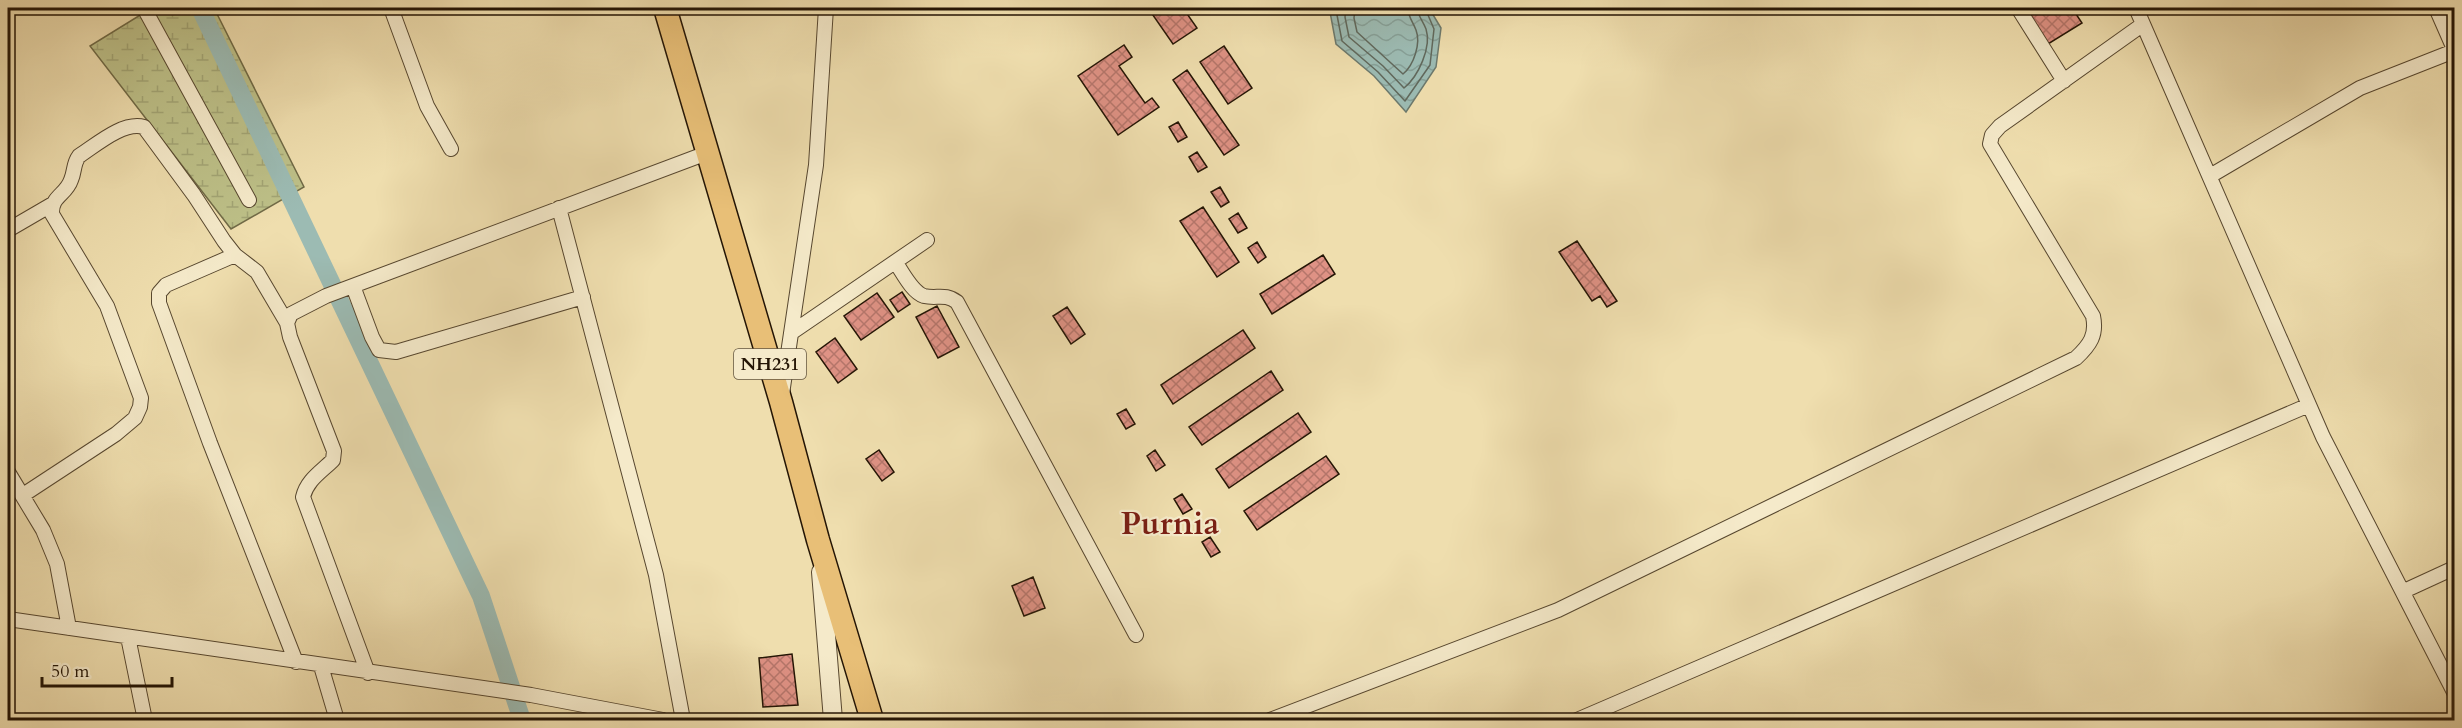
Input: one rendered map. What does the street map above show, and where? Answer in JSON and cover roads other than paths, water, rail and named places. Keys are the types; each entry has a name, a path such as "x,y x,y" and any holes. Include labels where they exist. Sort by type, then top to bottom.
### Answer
{"highway":[{"name":"NH231","path":"665,8 872,720"}],"street":[{"path":"144,8 249,200"},
{"path":"391,8 427,106 451,149"},
{"path":"781,402 816,165 826,8"},
{"path":"2018,8 2064,81"},
{"path":"2136,8 2323,437 2454,692"},
{"path":"2210,176 2360,88 2454,50 2436,8"},
{"path":"1270,720 1558,610 2076,358 2090,345 2095,328 2093,316 1990,144 1992,135 2000,126 2142,25"},
{"path":"23,495 116,434 135,418 140,407 141,398 107,306 52,214 51,206 56,196 72,179 74,162 79,156 126,127 136,125 144,127 235,255 257,272 287,323 290,337 334,451 333,460 312,479 303,497 368,673"},
{"path":"287,323 291,314 326,296 707,153"},
{"path":"8,230 51,206"},
{"path":"559,208 656,574 683,720"},
{"path":"791,333 927,240"},
{"path":"235,255 166,285 159,293 159,303 210,443 296,662"},
{"path":"896,263 923,296 944,296 957,302 1136,635"},
{"path":"349,287 379,350 387,352 396,352 583,297"},
{"path":"1576,720 2309,405"},
{"path":"8,472 43,530 57,564 69,628"},
{"path":"818,540 833,720"},
{"path":"2404,591 2454,568"},
{"path":"8,619 531,695 663,720"},
{"path":"128,637 145,720"},
{"path":"321,666 337,720"}],"water":[{"path":"1335,8 1429,8 1441,28 1436,67 1406,112 1374,76 1336,44 1330,12"}],"waterway":[{"path":"200,8 481,596 522,720"}],"district":[{"name":"Purnia","path":"1170,523"}]}
